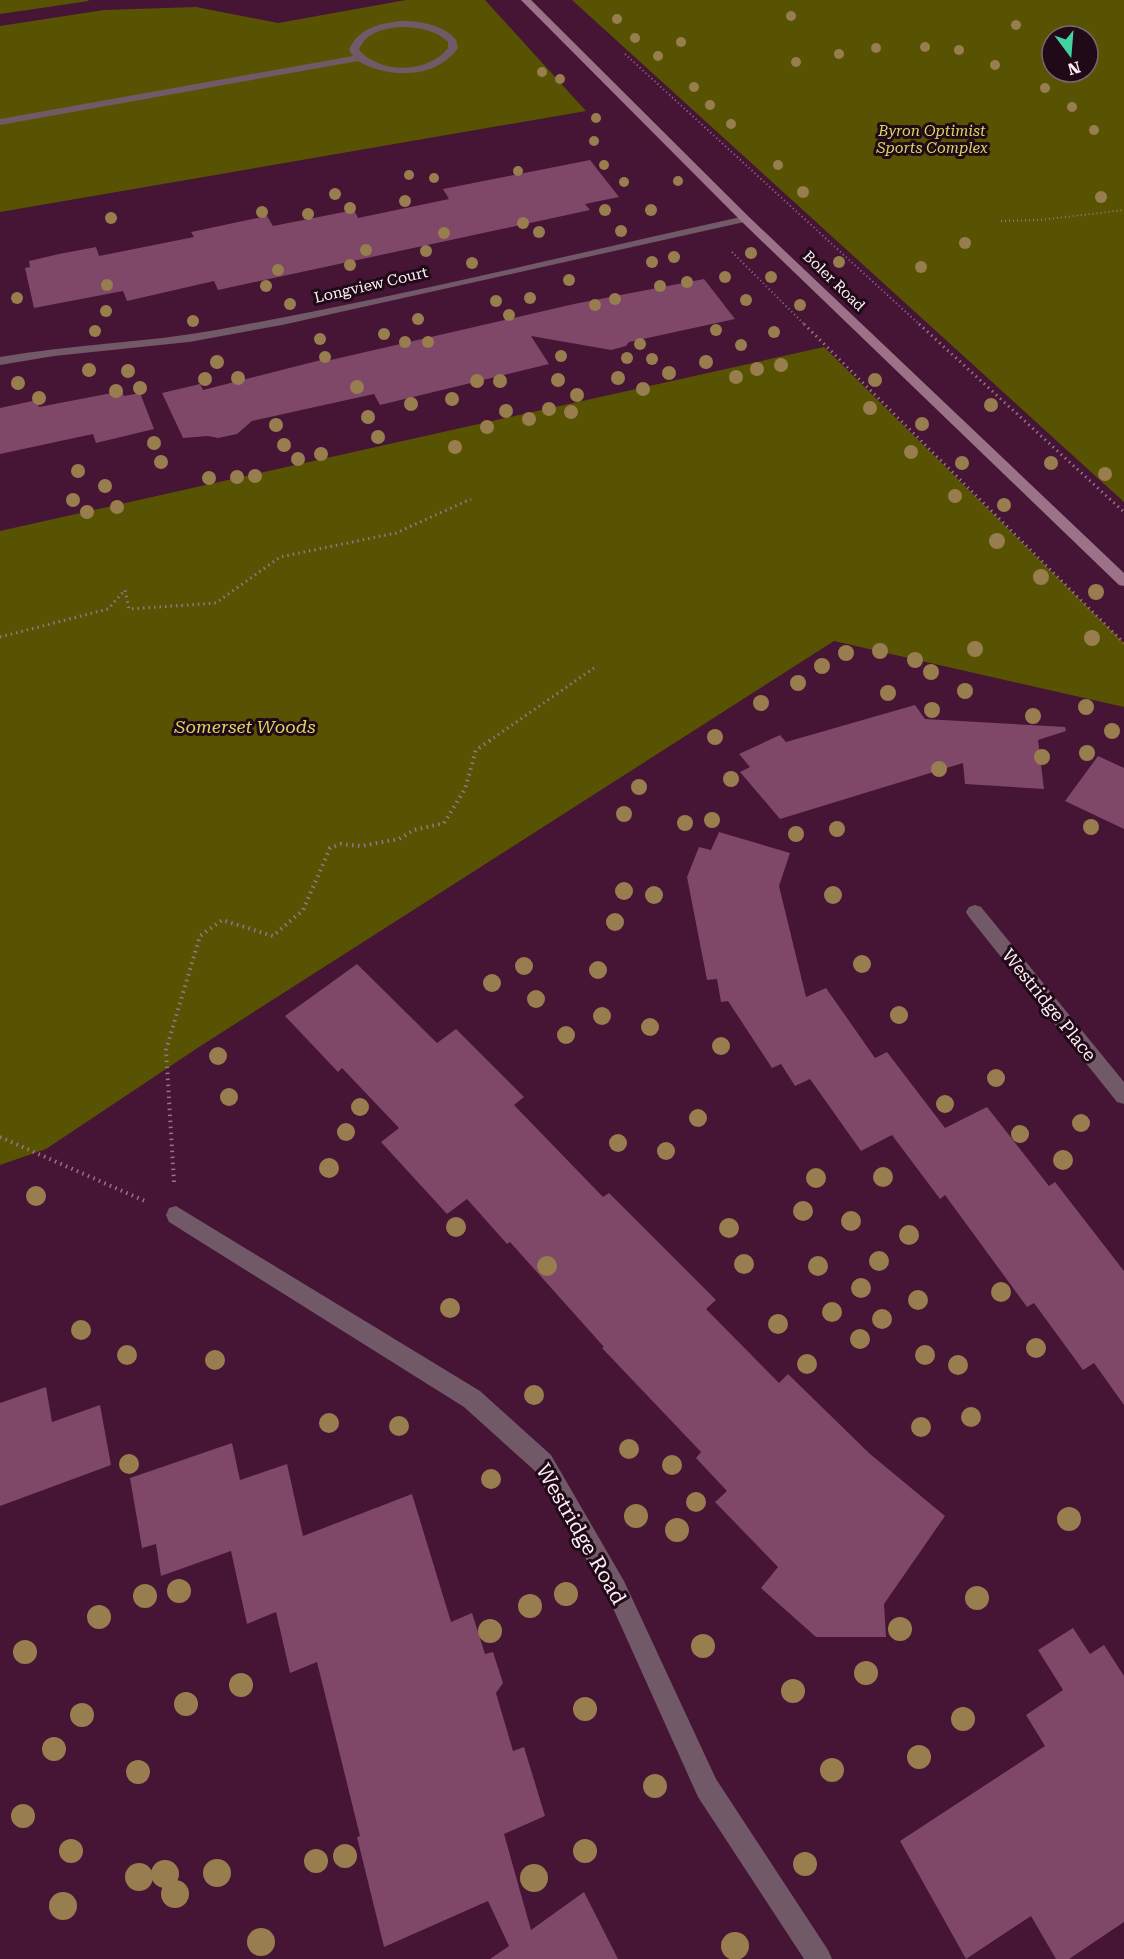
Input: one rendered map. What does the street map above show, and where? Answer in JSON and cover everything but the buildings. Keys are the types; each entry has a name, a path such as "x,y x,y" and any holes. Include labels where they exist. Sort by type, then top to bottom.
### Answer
{"street":[{"name":"Boler Road","path":"526,0 745,219 1124,581"},
{"path":"0,122 358,58 379,68 410,70 425,68 447,57 452,49 452,42 447,35 424,26 391,25 363,35 356,42 354,50 358,58"},
{"name":"Longview Court","path":"0,362 46,352 181,341 271,324 745,219"},
{"name":"Westridge Place","path":"975,912 1124,1096"},
{"name":"Westridge Road","path":"176,1215 472,1399 543,1463 616,1588 707,1788 819,1959"}],"path":[{"path":"619,48 1124,512"},
{"path":"1001,220 1050,219 1124,210"},
{"path":"728,248 1124,643"},
{"path":"0,637 108,609 125,590 129,609 216,603 280,557 396,532 471,499"},
{"path":"0,1137 176,1215 166,1050 200,936 222,920 273,936 303,909 330,848 341,844 361,846 399,839 414,830 444,823 465,789 476,750 594,668"}],"green space":[{"path":"0,0 88,0 89,1 0,14"},
{"path":"406,0 485,0 586,111 0,212 0,26 104,10 196,7 278,23"},
{"name":"Byron Optimist Sports Complex","path":"572,0 1124,0 1124,502"},
{"name":"Somerset Woods","path":"824,347 1124,643 1124,707 834,641 199,1047 46,1149 0,1165 0,531"}]}
